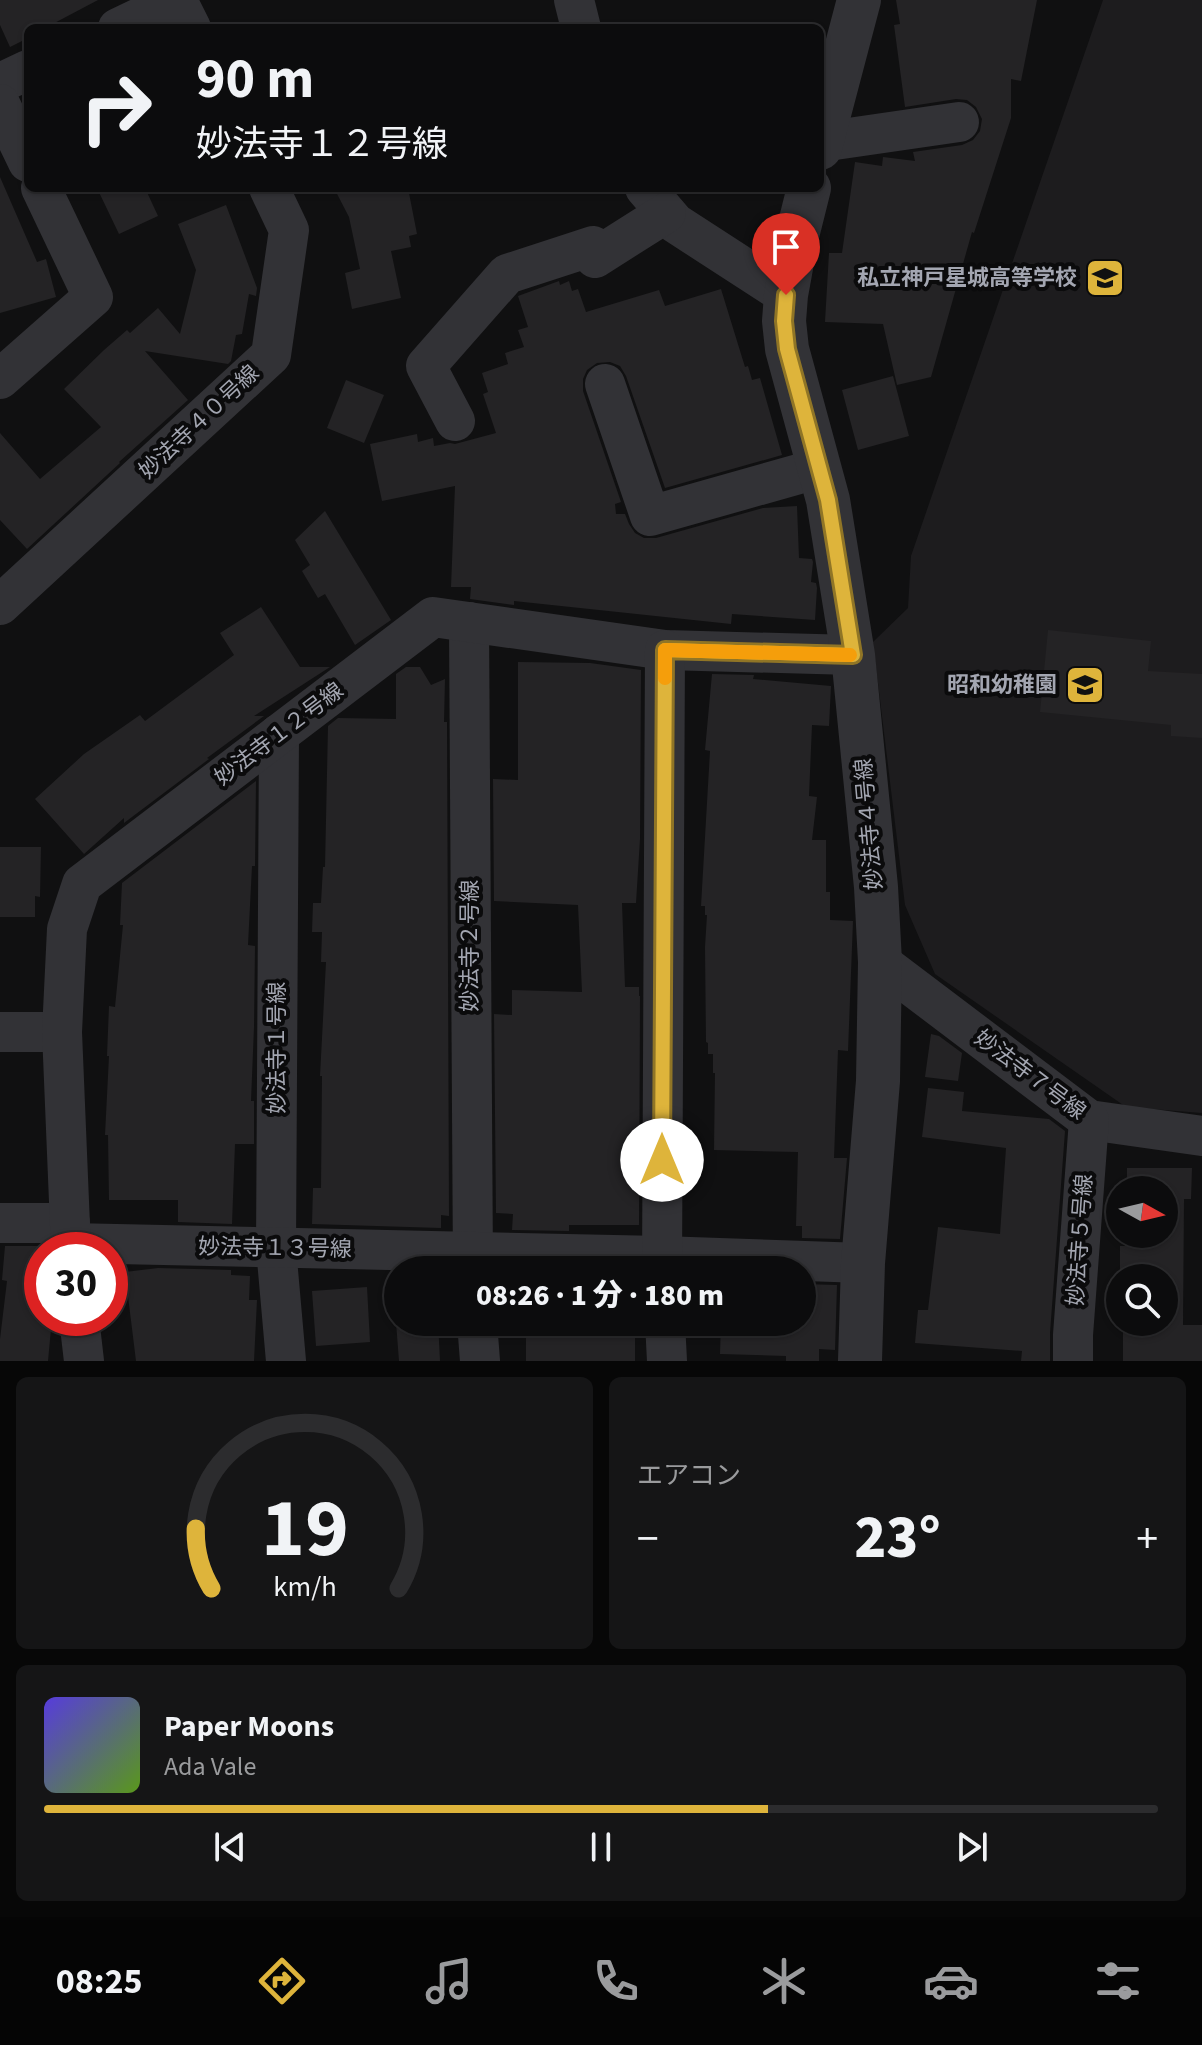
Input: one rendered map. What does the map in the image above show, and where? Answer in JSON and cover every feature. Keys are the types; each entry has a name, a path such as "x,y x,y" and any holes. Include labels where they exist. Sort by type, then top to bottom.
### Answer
{"street":[{"path":"126,24 177,0 189,24"},
{"path":"574,0 580,24"},
{"path":"824,134 859,0"},
{"path":"0,83 24,72"},
{"path":"0,104 24,154"},
{"path":"824,144 959,122"},
{"path":"0,379 93,297 43,192"},
{"name":"妙法寺４０号線","path":"0,605 271,355 289,230 271,192"},
{"name":"妙法寺４号線","path":"808,192 796,240 784,321 787,349 828,500 853,655 876,887 880,962 878,1081 863,1263 860,1361"},
{"path":"455,421 426,366 507,274 593,246 595,258 656,200 675,223 786,295"},
{"path":"605,384 650,516 820,468"},
{"name":"妙法寺１２号線","path":"71,1232 62,1032 67,929 82,884 433,617 665,650 853,655"},
{"name":"妙法寺２号線","path":"469,622 472,1256"},
{"path":"661,1256 665,650"},
{"name":"妙法寺１号線","path":"279,734 276,1248 286,1361"},
{"name":"妙法寺７号線","path":"880,962 1089,1120 1202,1136"},
{"path":"0,1032 62,1032"},
{"name":"妙法寺５号線","path":"1073,1361 1089,1120"},
{"name":"妙法寺１３号線","path":"0,1223 40,1232"},
{"name":"妙法寺１３号線","path":"128,1242 397,1256"},
{"name":"妙法寺１３号線","path":"816,1263 863,1263"},
{"path":"81,1336 84,1361"},
{"path":"478,1336 480,1361"},
{"path":"666,1336 667,1361"}],"shaded area":[{"name":"私立神戸星城高等学校","path":"1103,0 1202,0 1202,1113 1126,1107 935,974 905,905 873,642 908,608 911,556"}],"building":[{"path":"0,0 98,0 53,24 24,24 24,40 10,47 0,25"},
{"path":"896,0 1037,0 1021,81 1011,79 1011,118 972,232 931,377 897,385 883,324 825,322 829,253 842,253 855,162 882,166 883,157 915,161 913,152 962,145 973,140 980,131 982,119 976,107 967,100 905,107 894,25 900,24"},
{"path":"0,177 37,262 46,259 56,297 0,313"},
{"path":"99,192 147,192 158,216 119,234"},
{"path":"336,192 409,192 417,234 409,236 411,247 391,251 401,298 352,309 345,273 360,269 349,217"},
{"path":"226,205 257,288 256,296 249,294 242,334 236,335 231,361 228,364 145,351 188,400 27,549 0,520 0,433 40,479 101,427 64,389 127,330 130,333 158,308 180,334 196,270 178,224"},
{"path":"559,281 560,285 569,281 572,291 578,289 586,312 659,290 665,306 721,289 745,367 748,366 752,380 760,378 782,455 665,488 626,376 620,366 610,362 597,363 587,370 583,391 621,502 615,504 616,514 625,514 635,533 644,538 656,538 763,508 797,506 799,558 812,559 813,562 811,582 816,583 817,588 815,620 732,614 731,624 470,599 471,587 451,587 455,486 382,501 370,444 417,434 418,442 433,438 434,446 496,433 483,394 488,392 482,373 508,364 505,353 524,347 518,330 528,327 518,296"},
{"path":"893,376 909,436 858,450 842,390"},
{"path":"346,380 384,395 364,443 327,428"},
{"path":"325,511 391,620 355,645 325,594 318,598 302,571 310,565 295,540"},
{"path":"261,607 300,667 330,667 254,716 264,716 124,823 124,818 84,854 35,799 84,754 140,715 145,721 234,655 220,633"},
{"path":"1048,630 1151,641 1148,671 1202,674 1202,738 1171,736 1171,725 1040,712"},
{"path":"518,662 590,663 641,670 640,839 636,903 622,903 625,987 639,987 640,996 639,1225 569,1225 569,1231 512,1230 513,1214 496,1213 494,1014 512,1015 512,990 582,992 578,905 494,901 493,779 518,780"},
{"path":"406,667 420,667 431,685 445,679 449,1216 441,1215 441,1228 312,1224 313,1188 321,1188 320,1076 326,962 321,962 322,932 312,932 313,903 321,903 325,867 328,726 338,718 396,719 396,674"},
{"path":"712,674 754,675 753,679 831,686 829,726 812,725 809,796 817,797 812,840 826,840 826,892 830,892 830,920 853,921 848,1051 838,1050 834,1158 847,1158 840,1239 802,1238 802,1226 796,1226 798,1152 714,1150 715,1073 713,1054 708,1054 706,1042 707,915 705,906 701,906 710,751 705,750"},
{"path":"256,781 255,866 252,866 248,945 255,946 251,1101 254,1101 254,1144 235,1144 232,1224 178,1222 178,1200 109,1200 108,1135 105,1135 109,1006 115,1007 123,925 120,925 122,883"},
{"path":"0,847 41,847 40,897 35,896 35,917 0,917"},
{"path":"931,1034 939,1036 962,1053 958,1081 925,1077"},
{"path":"928,1088 964,1092 962,1111 1049,1119 1065,1131 1050,1361 1021,1361 1022,1351 915,1343 918,1310 928,1310 938,1227 1000,1234 1006,1148 922,1137"},
{"path":"1127,1168 1192,1168 1191,1199 1184,1199 1183,1325 1202,1325 1202,1361 1123,1361 1123,1336 1178,1336 1178,1264 1120,1264 1120,1248 1178,1248 1178,1176 1127,1176"},
{"path":"5,1246 24,1246 24,1336 50,1336 48,1361 0,1361 7,1281 2,1280"},
{"path":"158,1268 231,1270 231,1275 250,1276 249,1300 257,1300 254,1361 136,1361 128,1272"},
{"path":"816,1284 837,1285 835,1350 819,1349 819,1361 786,1361 786,1356 720,1354 721,1336 816,1336"},
{"path":"367,1287 370,1342 316,1346 312,1291"},
{"path":"397,1336 439,1336 440,1361 399,1361"},
{"path":"526,1336 635,1336 635,1361 526,1361"}],"slow traffic":[{"path":"665,678 665,650 850,655"}],"place":[{"name":"私立神戸星城高等学校","path":"1105,278"},
{"name":"昭和幼稚園","path":"1085,685"}],"route":[{"path":"662,1160 665,650 853,655 828,500 787,349 784,321 786,295"}]}
